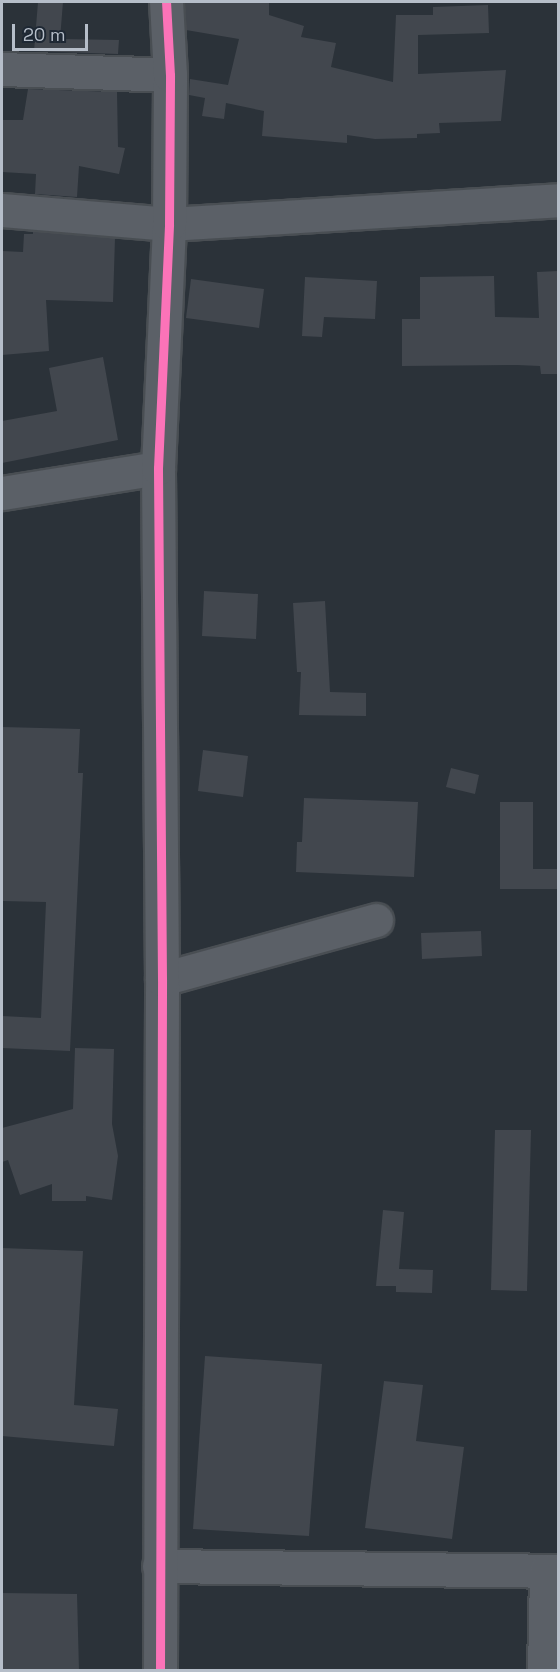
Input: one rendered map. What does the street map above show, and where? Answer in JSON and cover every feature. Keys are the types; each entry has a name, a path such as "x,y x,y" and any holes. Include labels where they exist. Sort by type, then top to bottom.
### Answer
{"street":[{"path":"160,1671 162,979 158,468 169,224 170,75 166,2"},
{"path":"2,69 170,75"},
{"path":"2,210 169,224 558,200"},
{"path":"2,493 158,468"},
{"path":"162,979 376,920"},
{"path":"159,1566 552,1571 544,1671"}],"building":[{"path":"38,2 63,2 60,39 119,40 118,54 34,51"},
{"path":"185,2 269,2 269,15 304,26 301,37 336,43 331,67 393,82 396,15 433,15 433,7 488,5 489,33 418,35 418,74 506,70 501,121 439,123 440,133 417,134 417,138 375,139 347,135 347,143 262,136 264,111 226,103 224,119 202,116 205,98 189,95 190,79 228,85 239,39 186,30"},
{"path":"28,89 117,92 118,147 125,148 119,174 79,166 77,197 35,194 36,174 2,172 2,120 23,120"},
{"path":"33,231 115,238 113,302 46,300 49,351 2,355 2,251 23,252 24,234 33,234"},
{"path":"558,271 558,374 541,374 540,366 402,366 402,319 420,319 420,277 494,276 495,317 539,318 537,272"},
{"path":"305,277 377,281 375,319 324,317 322,337 302,336"},
{"path":"191,279 264,289 259,328 186,318"},
{"path":"103,357 118,440 2,463 2,421 57,411 49,368"},
{"path":"204,591 258,594 256,639 202,636"},
{"path":"325,601 330,692 366,693 366,716 299,715 301,672 297,672 293,603"},
{"path":"2,727 80,729 78,773 83,773 70,1051 2,1048 2,1016 41,1018 46,902 2,901"},
{"path":"203,750 248,756 243,797 198,791"},
{"path":"451,768 479,775 475,794 446,787"},
{"path":"304,798 418,802 414,877 296,872 297,842 302,842"},
{"path":"500,802 533,802 533,869 558,869 558,889 500,889"},
{"path":"481,931 482,956 422,959 421,933"},
{"path":"75,1048 114,1049 112,1124 118,1156 112,1200 86,1196 86,1201 52,1201 52,1184 20,1195 8,1160 2,1162 2,1128 73,1109"},
{"path":"495,1130 531,1130 527,1291 491,1290"},
{"path":"383,1210 404,1212 399,1269 433,1270 432,1293 396,1292 396,1286 376,1286"},
{"path":"2,1248 83,1251 74,1405 118,1409 114,1446 2,1436"},
{"path":"205,1356 322,1364 309,1536 193,1529"},
{"path":"384,1381 423,1385 416,1441 464,1447 452,1539 365,1528"},
{"path":"2,1593 77,1594 79,1671 2,1671"}],"cycle path":[{"path":"160,1670 162,979 158,468 169,224 170,75 166,2"}]}
